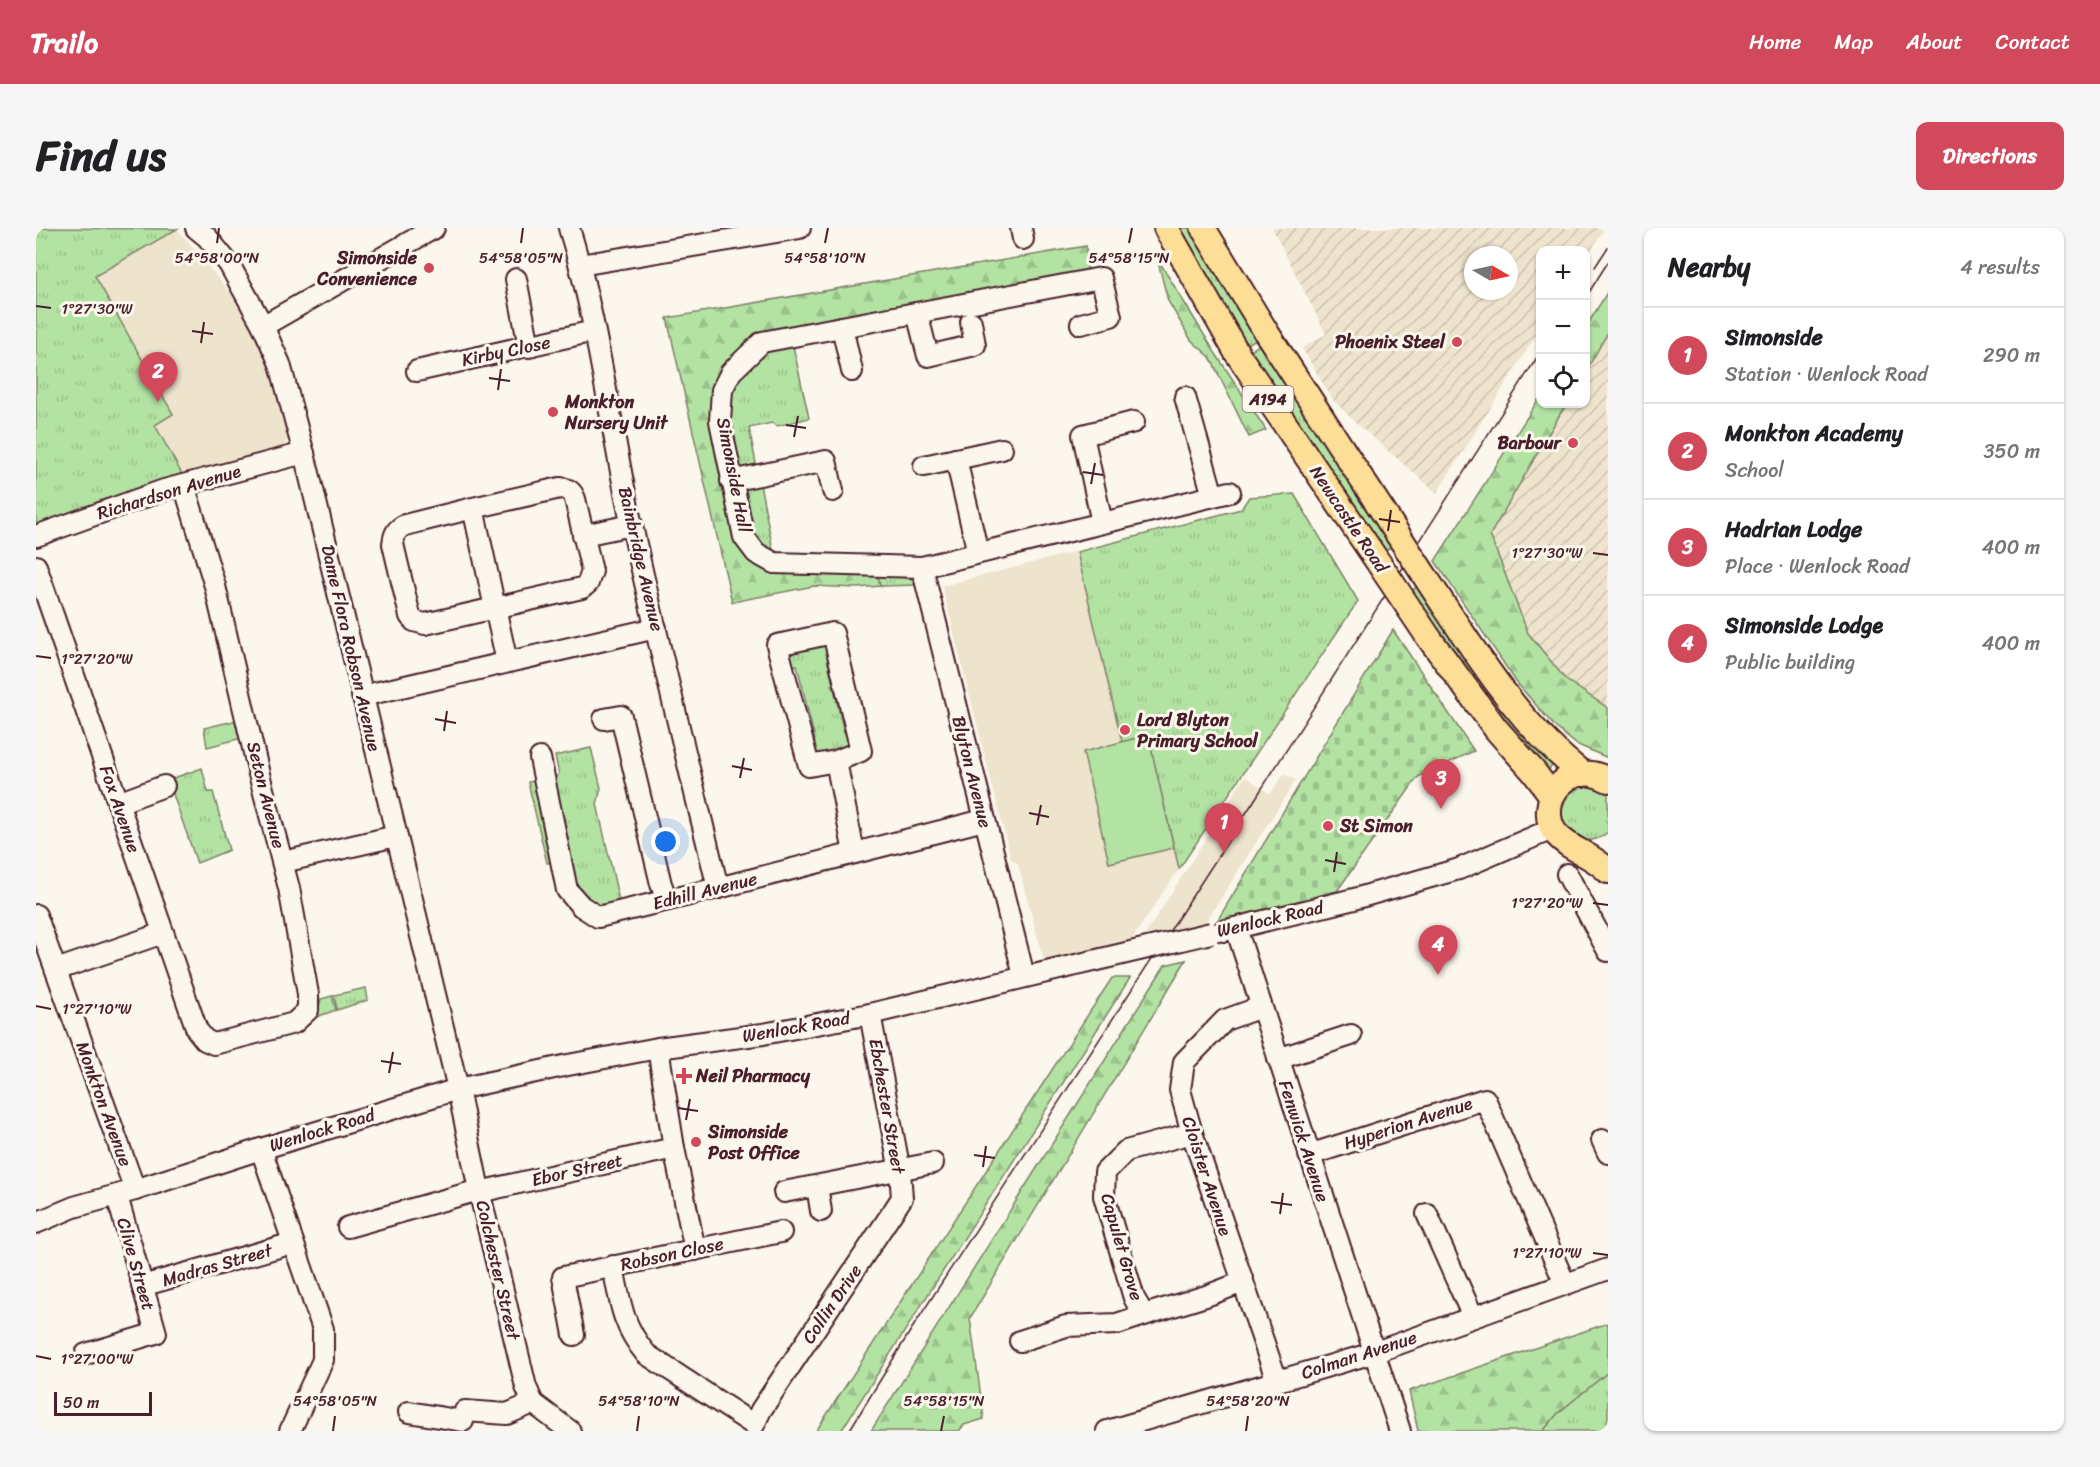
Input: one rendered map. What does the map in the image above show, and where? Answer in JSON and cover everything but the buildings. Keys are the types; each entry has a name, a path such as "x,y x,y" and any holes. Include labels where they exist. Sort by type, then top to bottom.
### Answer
{"main road":[{"name":"Newcastle Road","path":"1166,228 1238,353 1429,638 1496,729 1552,796"},
{"name":"Newcastle Road","path":"1203,228 1268,335 1481,662 1523,716 1559,755 1583,774"},
{"name":"A194","path":"1583,774 1595,774 1608,780"},
{"path":"1583,774 1570,777 1559,785 1552,796 1549,816 1552,829 1567,846 1578,850 1608,871"},
{"path":"1578,850 1591,851 1608,844"}],"street":[{"name":"Dame Flora Robson Avenue","path":"196,228 207,237 229,264 263,326 280,364 304,453 458,1089"},
{"path":"263,326 400,236 434,228"},
{"name":"Bainbridge Avenue","path":"569,228 580,265 632,525 718,888"},
{"path":"580,265 800,228"},
{"name":"Simonside Hall","path":"1081,324 1111,316 1101,278 762,342 731,372 722,390 720,421 744,537 756,554 774,563 922,567 1221,494 1185,397"},
{"path":"516,279 529,346"},
{"path":"917,313 928,356 975,345 971,322"},
{"path":"842,327 852,371"},
{"name":"Kirby Close","path":"417,371 594,331"},
{"path":"1102,523 1083,435 1134,422"},
{"path":"924,466 1002,449"},
{"name":"Richardson Avenue","path":"36,536 164,490 304,453"},
{"path":"956,459 978,553"},
{"path":"731,481 826,461 833,490"},
{"name":"Seton Avenue","path":"184,485 214,586 283,862 308,994 308,1010 294,1023 214,1044"},
{"path":"560,488 573,492 584,535 592,571 588,583 582,588 425,624 414,621 410,616 393,544 393,537 399,527 560,488"},
{"path":"472,508 507,662"},
{"path":"584,535 632,525"},
{"name":"Fox Avenue","path":"36,566 197,1030 205,1040 214,1044"},
{"name":"Blyton Avenue","path":"922,567 1024,976"},
{"path":"362,696 656,628"},
{"path":"833,633 861,751 836,761 809,766 777,645 833,633"},
{"path":"604,719 621,716 661,884 667,900"},
{"name":"Edhill Avenue","path":"540,758 567,890 581,906 598,917 984,820"},
{"path":"836,761 854,853"},
{"path":"118,803 164,786"},
{"name":"Wenlock Road","path":"37,1218 126,1193 458,1089 658,1048 763,1034 870,1014 1236,928 1354,899 1459,869 1552,829"},
{"path":"283,862 396,836"},
{"path":"1568,874 1608,951"},
{"name":"Monkton Avenue","path":"36,915 56,970 126,1193"},
{"name":"Fenwick Avenue","path":"1236,928 1400,1431"},
{"path":"56,970 164,933"},
{"name":"Cloister Avenue","path":"1261,1007 1225,1020 1184,1062 1180,1090 1192,1133 1277,1381"},
{"name":"Ebchester Street","path":"870,1014 900,1171 902,1198"},
{"path":"1278,1059 1351,1035"},
{"path":"658,1048 694,1250"},
{"name":"Colchester Street","path":"458,1089 479,1191 526,1386 533,1403"},
{"name":"Hyperion Avenue","path":"1309,1155 1485,1099 1565,1284"},
{"name":"Capulet Grove","path":"1192,1133 1126,1151 1105,1172 1104,1196 1134,1298 1144,1315 1243,1282"},
{"name":"Ebor Street","path":"348,1227 479,1191 674,1148"},
{"path":"261,1149 323,1329 323,1360 290,1431"},
{"path":"784,1192 933,1163"},
{"path":"817,1186 821,1211"},
{"name":"Clive Street","path":"87,1354 156,1333 142,1286 126,1193"},
{"name":"Collin Drive","path":"755,1422 902,1198"},
{"path":"1427,1214 1473,1317"},
{"name":"Robson Close","path":"574,1335 563,1277 781,1232"},
{"name":"Madras Street","path":"142,1286 293,1243"},
{"path":"613,1266 623,1317 635,1341 646,1354 755,1422"},
{"name":"Colman Avenue","path":"1107,1431 1373,1353 1608,1269"},
{"path":"1020,1341 1066,1326 1117,1324 1144,1315"},
{"path":"409,1412 463,1421 465,1412 507,1414 533,1403 570,1431"}],"shaded area":[{"path":"36,228 177,229 243,308 269,368 289,437 283,447 183,476"},
{"path":"1272,228 1605,228 1590,252 1590,246 1536,246 1536,335 1437,493 1357,424 1333,400 1302,348 1326,334"},
{"path":"1608,332 1608,708 1566,680 1528,633 1490,534 1564,408 1590,408 1590,364"},
{"name":"Lord Blyton Primary School","path":"1294,494 1358,601 1132,939 1044,961 1018,864 1011,859 942,586 1241,509 1249,497"},
{"path":"1284,774 1296,780 1205,923 1145,935 1245,776 1270,794"}],"green space":[{"path":"36,228 177,229 95,276 173,414 155,425 183,476 36,528"},
{"path":"1175,228 1191,228 1255,340 1243,346"},
{"path":"1086,246 1088,280 762,342 722,390 756,553 877,573 880,586 857,588 814,586 732,602 667,318"},
{"path":"1157,258 1266,430 1249,437 1210,357 1191,340 1168,301"},
{"path":"1608,291 1608,332 1590,364 1590,354 1590,320"},
{"path":"791,337 809,418 777,426 772,423 749,428 774,555 756,553 720,421 731,372"},
{"path":"1259,345 1392,546 1383,552 1246,353"},
{"path":"1536,403 1536,408 1564,408 1490,535 1528,633 1566,680 1608,708 1608,758 1576,744 1555,727 1517,683 1435,561"},
{"path":"1294,494 1358,601 1179,869 1148,736 1122,742 1077,552 1241,509 1249,497"},
{"path":"877,573 899,574 900,577 912,579 918,585 880,586"},
{"path":"1417,586 1495,701 1555,763 1546,772 1506,731 1410,593"},
{"path":"1393,630 1474,751 1418,777 1337,891 1217,921"},
{"path":"824,643 836,655 827,658 844,733 854,732 846,750 819,755 808,743 815,740 797,665 788,667 789,659 795,650"},
{"path":"238,720 242,738 207,747 204,728"},
{"path":"1148,735 1174,848 1109,863 1083,752"},
{"path":"591,748 601,788 597,804 620,905 596,910 576,893 552,780 559,774 555,756"},
{"path":"202,768 208,792 213,792 229,850 197,863 168,780"},
{"path":"537,781 558,860 547,863 528,782"},
{"path":"1587,784 1605,790 1608,794 1608,832 1592,840 1576,838 1565,832 1560,810 1564,796 1578,786"},
{"path":"1186,960 970,1318 984,1419 964,1425 959,1431 871,1431 1165,965"},
{"path":"1112,978 1130,978 841,1431 816,1431"},
{"path":"366,988 368,1000 337,1010 334,995"},
{"path":"332,996 336,1010 316,1017 321,999"},
{"path":"1608,1323 1608,1372 1558,1413 1543,1431 1418,1431 1409,1391"},
{"path":"1608,1372 1608,1431 1543,1431 1558,1413"}],"tram line":[{"path":"1595,267 1608,247"},
{"path":"1590,291 1608,262"},
{"path":"849,1431 911,1330 1252,804 1539,354"}],"place":[{"name":"Simonside Convenience","path":"429,268"},
{"name":"Phoenix Steel","path":"1457,342"},
{"name":"Monkton Academy","path":"158,402"},
{"name":"Monkton Nursery Unit","path":"553,412"},
{"name":"Barbour","path":"1573,443"},
{"name":"Lord Blyton Primary School","path":"1125,730"},
{"name":"Hadrian Lodge","path":"1441,809"},
{"name":"St Simon","path":"1328,826"},
{"name":"Simonside","path":"1224,853"},
{"name":"Simonside Lodge","path":"1438,975"},
{"name":"Neil Pharmacy","path":"684,1076"},
{"name":"Simonside Post Office","path":"696,1142"}]}
